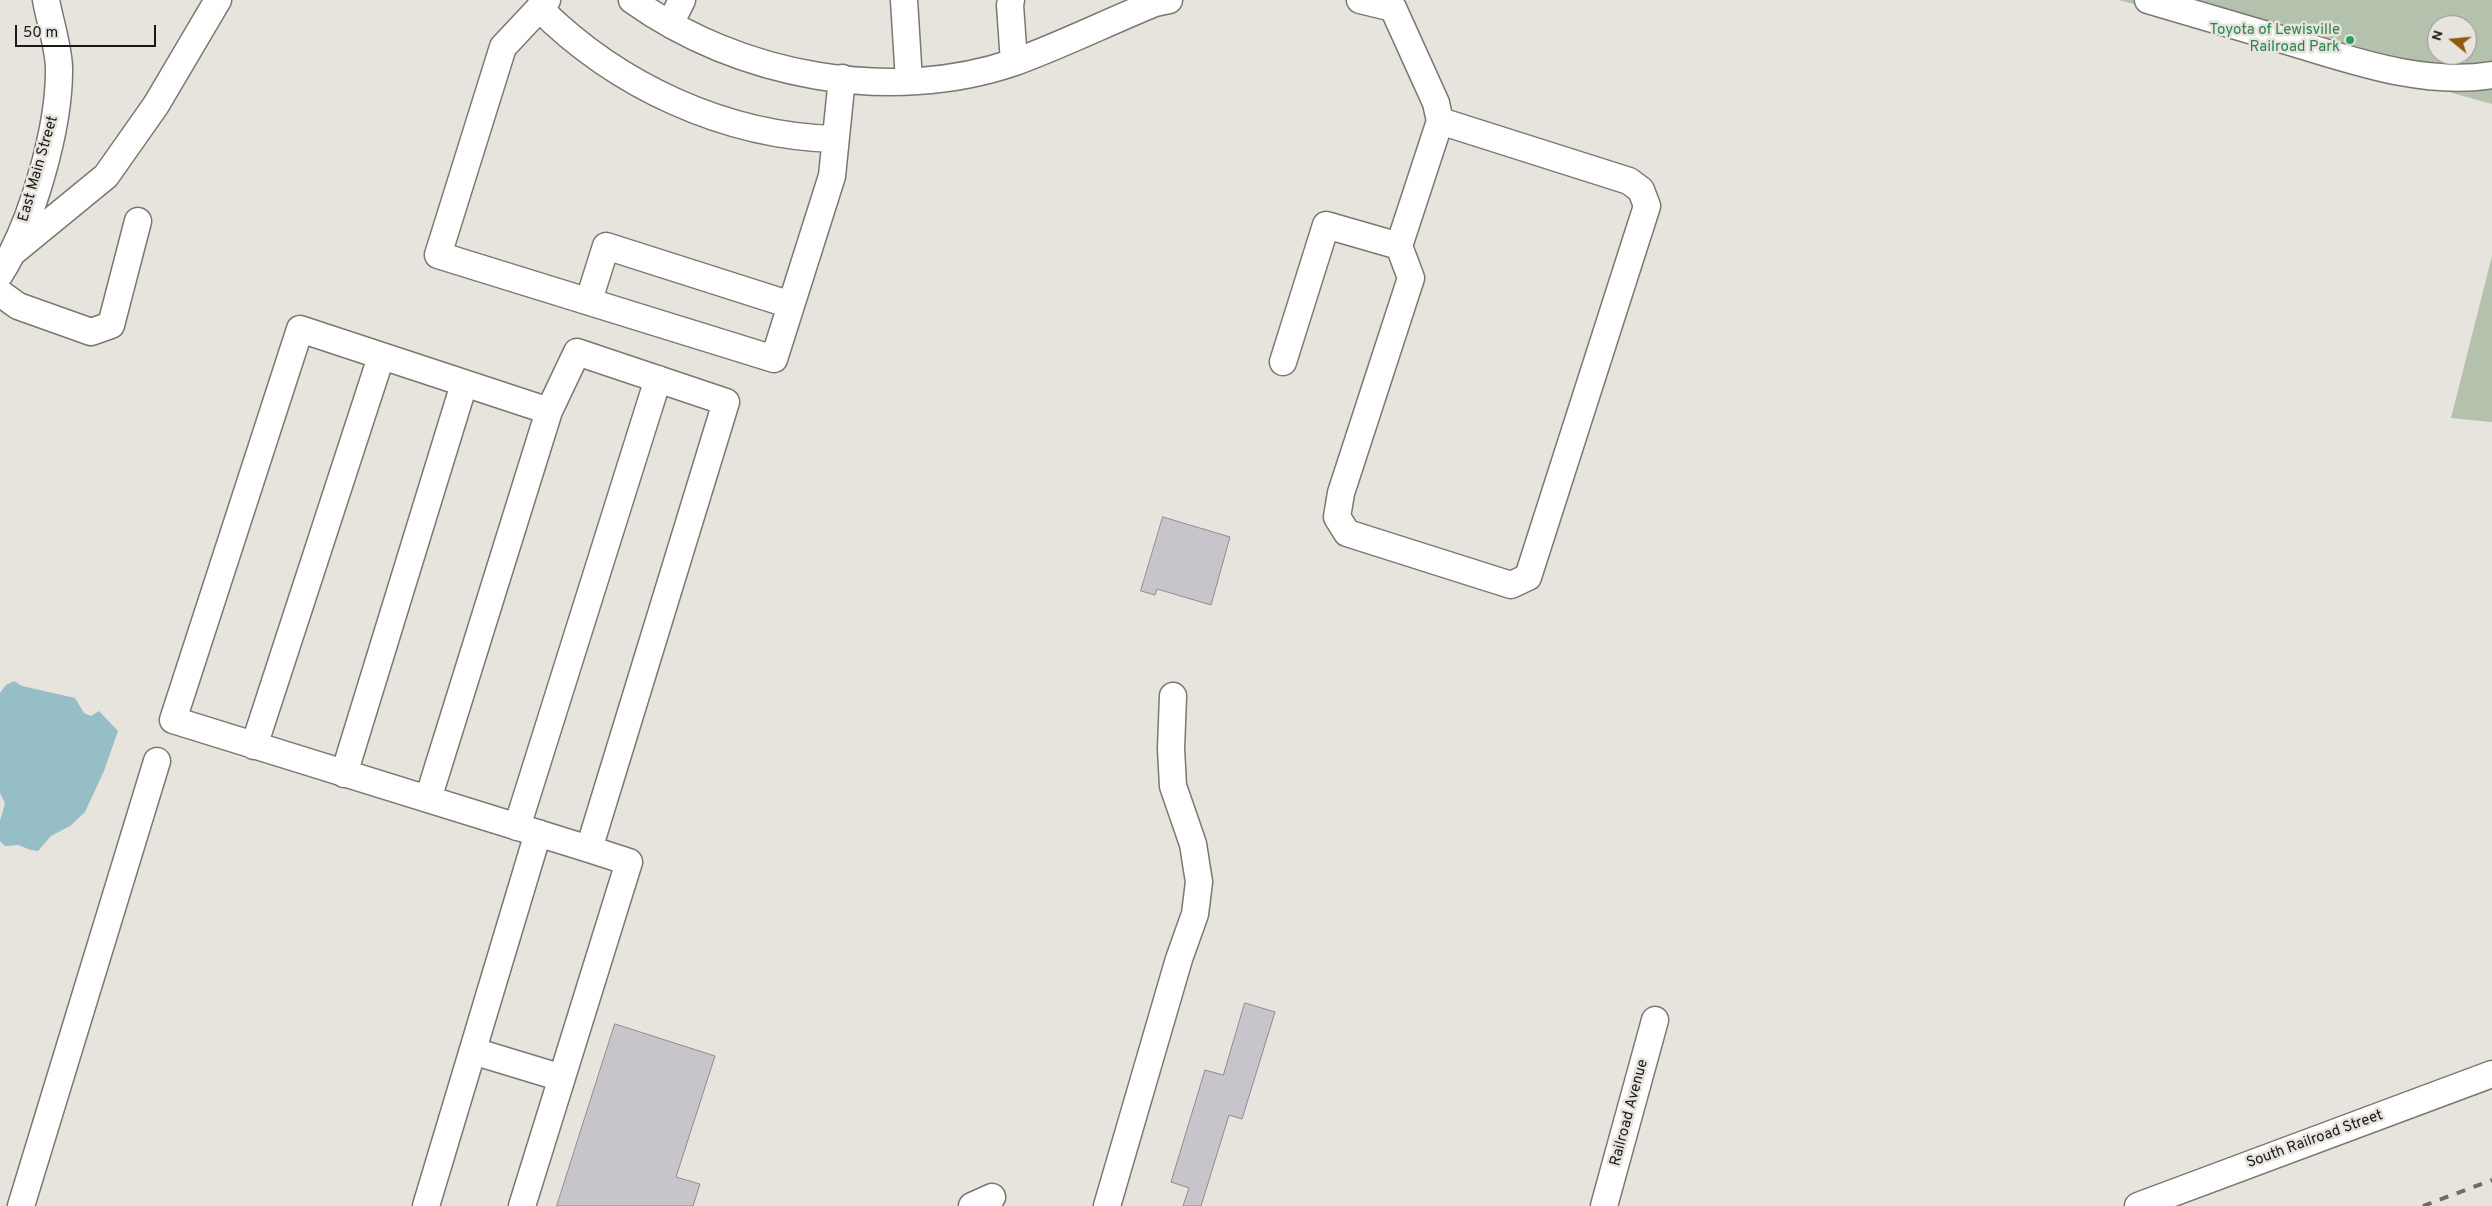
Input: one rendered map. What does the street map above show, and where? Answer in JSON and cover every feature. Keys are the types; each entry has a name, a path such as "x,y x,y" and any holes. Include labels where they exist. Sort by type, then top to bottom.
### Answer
{"street":[{"name":"East Main Street","path":"6,263 28,214 55,118 59,66 46,0"},
{"path":"6,263 106,176 156,105 218,0"},
{"path":"632,0 701,42 750,60 842,78 879,83 944,78 1014,62 1155,2 1169,0"},
{"path":"670,24 682,0"},
{"path":"904,0 909,81"},
{"path":"1011,0 1014,62"},
{"path":"1360,0 1393,8 1436,103 1440,121 1400,246 1411,278 1341,493 1337,518 1347,533 1511,585 1528,577 1647,206 1641,190 1629,181 1440,121"},
{"path":"2148,0 2376,67 2428,76 2481,77 2492,75"},
{"path":"835,139 800,138 749,128 693,110 645,88 601,59 557,26 543,4 503,47 438,255 774,359 832,176 842,78"},
{"path":"0,293 18,306 91,332 111,325 138,221"},
{"path":"1283,362 1326,224 1400,246"},
{"path":"588,300 606,246 791,305"},
{"path":"522,1206 630,862 173,720 300,329 549,411"},
{"path":"428,799 549,411 577,352 726,402 589,849"},
{"path":"254,746 381,357"},
{"path":"426,1206 473,1051 528,830 658,379"},
{"path":"344,774 464,384"},
{"path":"1107,1206 1179,959 1195,914 1199,882 1193,844 1173,786 1171,749 1173,696"},
{"path":"21,1206 156,761"},
{"name":"Railroad Avenue","path":"1604,1206 1655,1020"},
{"path":"473,1051 562,1078"},
{"name":"South Railroad Street","path":"2138,1206 2492,1074"}],"green space":[{"name":"Toyota of Lewisville Railroad Park","path":"2119,0 2492,0 2492,104"},
{"path":"2492,256 2492,422 2451,418"}],"water":[{"path":"14,681 22,686 75,698 84,713 91,716 99,711 118,731 104,771 85,812 70,826 51,836 38,851 18,845 5,846 0,841 0,821 5,803 0,793 0,693 6,685"}],"building":[{"path":"1163,517 1230,537 1211,605 1157,589 1155,595 1141,591"},
{"path":"1245,1003 1275,1012 1242,1119 1229,1115 1201,1206 1183,1206 1189,1188 1171,1182 1205,1070 1223,1075"},
{"path":"615,1024 715,1056 676,1177 700,1184 693,1206 557,1206"}],"railway":[{"path":"2423,1206 2492,1180"}],"place":[{"name":"Toyota of Lewisville Railroad Park","path":"2350,40"}]}
